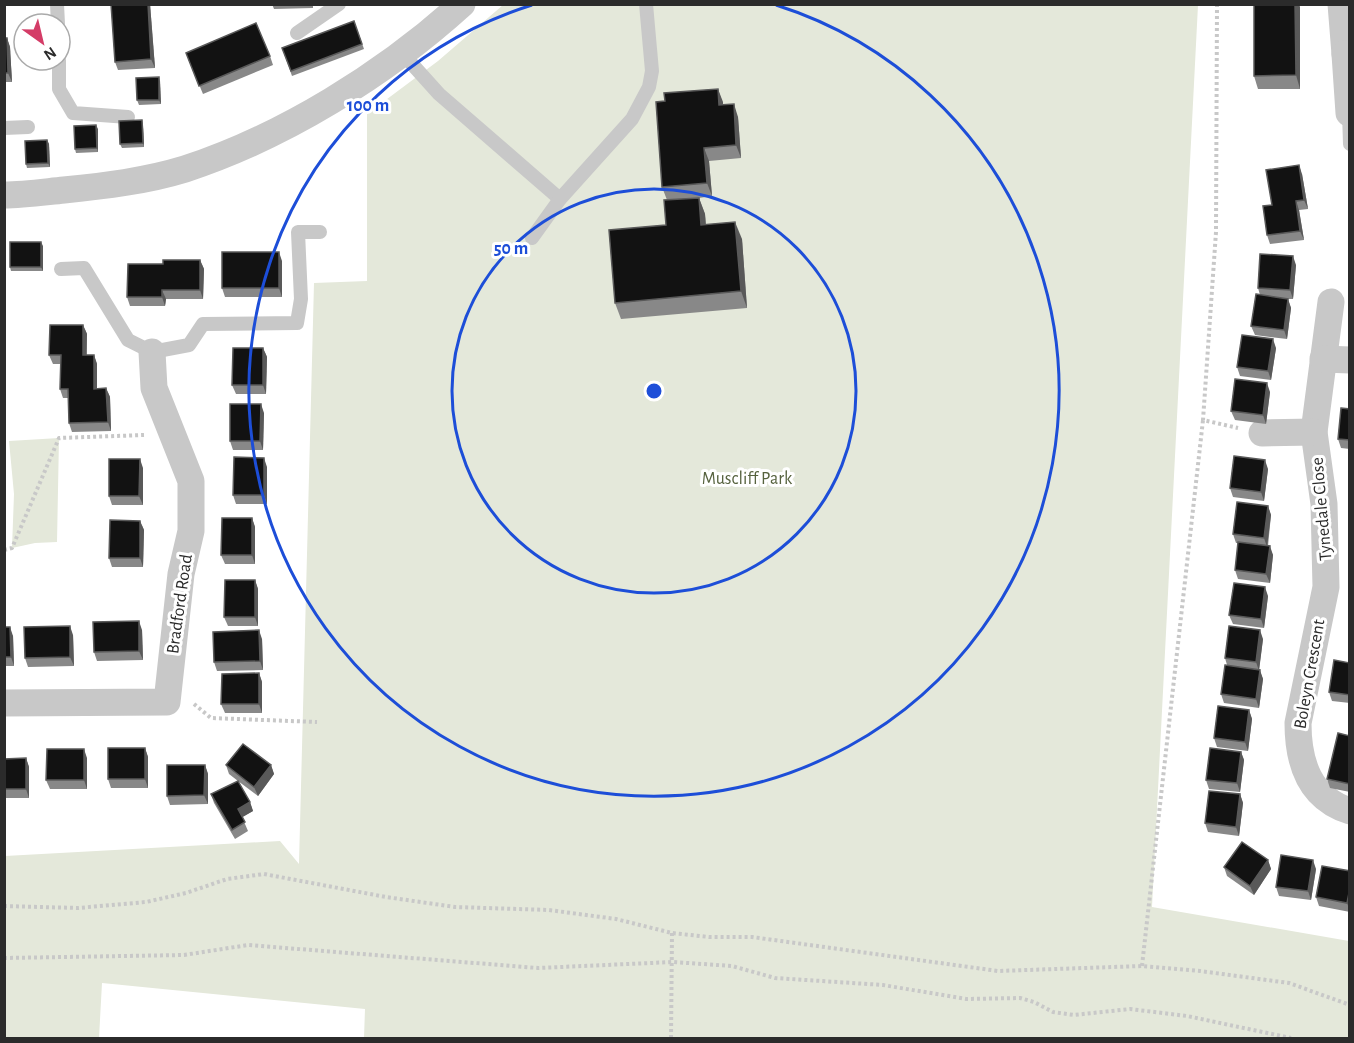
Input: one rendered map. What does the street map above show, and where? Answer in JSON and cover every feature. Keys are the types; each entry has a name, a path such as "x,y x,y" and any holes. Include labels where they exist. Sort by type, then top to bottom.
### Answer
{"street":[{"path":"4,195 118,184 184,169 254,142 329,102 403,54 462,4"},
{"path":"1341,4 1347,53 1349,113"},
{"name":"Tynedale Close","path":"1331,302 1336,359 1314,432 1338,589"},
{"name":"Bradford Road","path":"152,352 154,388 191,482 191,531 181,574 178,702"},
{"name":"Tynedale Close","path":"1262,433 1314,432"},
{"name":"Boleyn Crescent","path":"1338,589 1298,723 1298,741 1302,765 1308,778 1328,800 1350,811"},
{"path":"4,703 178,702"}],"lane":[{"path":"297,33 339,4"},
{"path":"532,238 560,199 632,119 649,87 652,71 646,4"},
{"path":"403,54 440,94 560,199"},
{"path":"58,72 59,89 73,113 128,117"},
{"path":"1349,113 1350,144"},
{"path":"4,128 28,127"},
{"path":"61,268 84,268 128,340 152,352 189,345 203,324 297,323 301,299 298,232 320,232"}],"path":[{"path":"1142,966 1203,420 1216,232 1217,4"},
{"path":"1203,420 1262,433"},
{"path":"4,549 12,548 59,438 172,433"},
{"path":"178,702 211,718 317,722"},
{"path":"4,906 78,908 146,902 186,893 227,879 264,874 386,897 455,907 549,910 616,919 672,933 709,937 752,937 998,971 1142,966 1200,970 1289,983 1350,1005"},
{"path":"671,1038 672,933"},
{"path":"4,958 184,955 248,945 538,968 673,962 732,966 775,978 883,986 966,999 1020,998 1053,1012 1074,1015 1130,1009 1186,1016 1291,1038"}],"green space":[{"name":"Muscliff Park","path":"503,5 1198,5 1152,907 1349,941 1349,1038 364,1038 365,1009 102,983 99,1038 5,1038 5,856 280,841 299,864 314,283 367,281 367,114 438,61"},
{"path":"59,438 57,542 35,543 12,548 14,494 9,441"}],"building":[{"path":"111,4 148,4 151,59 115,62"},
{"path":"1254,4 1295,4 1296,75 1254,76"},
{"path":"354,21 362,44 291,71 282,48"},
{"path":"256,23 270,56 199,86 186,53"},
{"path":"4,38 7,38 8,73 4,73"},
{"path":"159,77 159,100 137,100 136,78"},
{"path":"718,89 719,105 734,104 736,145 704,148 707,183 662,187 656,102 665,101 664,93"},
{"path":"142,120 143,143 120,144 119,121"},
{"path":"96,125 97,148 75,149 74,126"},
{"path":"47,140 48,163 26,164 25,141"},
{"path":"1299,165 1304,200 1296,201 1300,231 1267,235 1263,206 1272,205 1266,170"},
{"path":"699,198 701,225 735,222 741,291 615,303 609,230 666,225 664,200"},
{"path":"10,242 41,242 41,267 10,267"},
{"path":"222,252 279,252 279,288 222,288"},
{"path":"1260,254 1293,256 1290,290 1258,288"},
{"path":"163,260 200,260 200,290 162,290 162,297 127,297 128,264 163,264"},
{"path":"1256,294 1288,299 1284,330 1251,326"},
{"path":"50,325 83,325 83,355 94,355 94,389 106,388 108,422 69,423 68,389 60,389 61,355 49,355"},
{"path":"1242,335 1273,339 1268,371 1237,367"},
{"path":"233,348 263,348 263,385 232,385"},
{"path":"1235,379 1267,383 1263,415 1231,411"},
{"path":"230,404 261,404 260,441 230,441"},
{"path":"1341,408 1350,409 1350,440 1338,439"},
{"path":"1234,456 1265,460 1261,492 1230,488"},
{"path":"234,457 264,458 264,495 233,495"},
{"path":"109,459 140,459 139,496 109,496"},
{"path":"1237,502 1268,506 1264,538 1233,534"},
{"path":"222,518 252,518 252,555 221,555"},
{"path":"110,520 140,521 140,558 109,558"},
{"path":"1238,542 1270,546 1266,574 1235,570"},
{"path":"225,580 255,580 255,617 224,617"},
{"path":"1234,583 1265,587 1261,619 1229,615"},
{"path":"139,621 139,651 94,652 93,622"},
{"path":"70,626 70,657 25,658 24,627"},
{"path":"1229,626 1260,630 1256,662 1225,658"},
{"path":"4,627 10,627 11,657 4,657"},
{"path":"259,630 260,661 214,662 213,632"},
{"path":"1334,660 1350,663 1350,695 1329,692"},
{"path":"1225,665 1260,670 1256,699 1221,694"},
{"path":"259,673 259,704 221,704 222,674"},
{"path":"1218,706 1249,710 1245,742 1214,738"},
{"path":"1338,733 1350,736 1350,784 1327,779"},
{"path":"243,744 271,765 254,787 226,765"},
{"path":"108,748 145,748 145,779 108,779"},
{"path":"1210,748 1241,752 1237,783 1206,780"},
{"path":"47,749 84,749 84,780 46,780"},
{"path":"26,758 26,789 4,789 4,759"},
{"path":"167,765 205,765 204,795 167,796"},
{"path":"238,781 250,802 238,809 245,822 232,830 211,794"},
{"path":"1209,791 1240,794 1236,827 1205,823"},
{"path":"1242,842 1268,860 1250,886 1224,867"},
{"path":"1281,855 1313,860 1308,891 1276,887"},
{"path":"1322,866 1350,871 1347,903 1316,897"}]}
